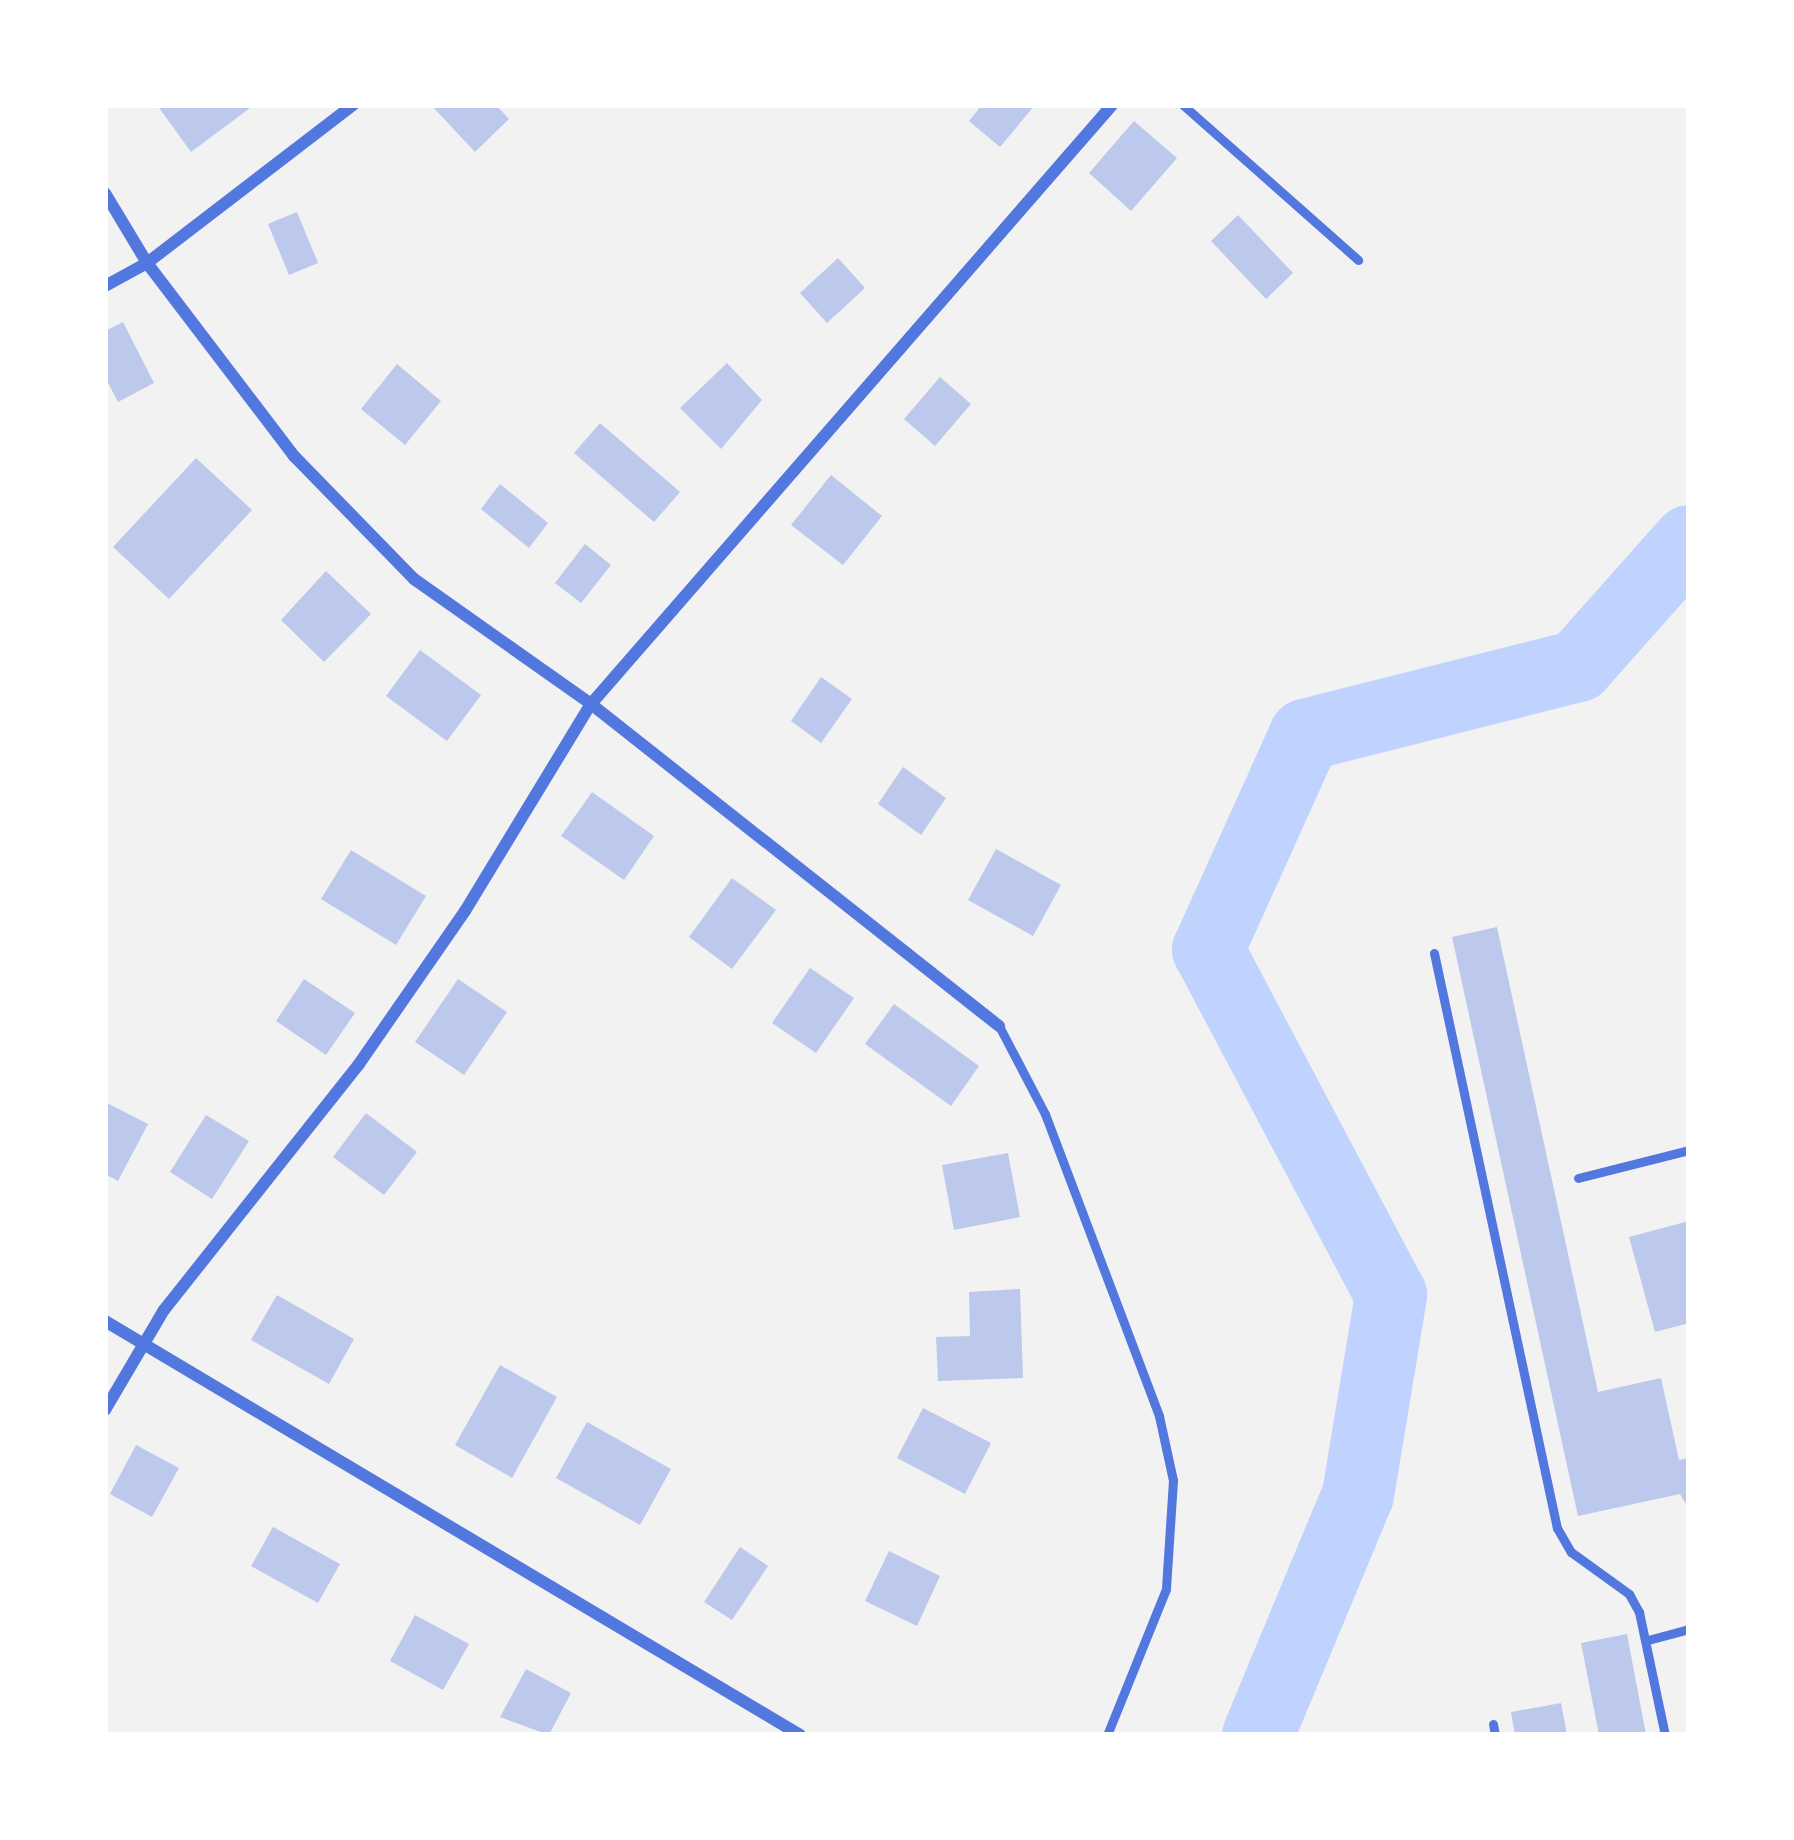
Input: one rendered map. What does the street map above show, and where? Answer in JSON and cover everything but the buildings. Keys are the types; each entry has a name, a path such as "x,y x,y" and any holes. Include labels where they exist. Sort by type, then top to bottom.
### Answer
{"street":[{"path":"105,286 147,263 353,105"},
{"path":"105,1410 141,1344 359,1064 530,812 591,704 1112,105"},
{"path":"105,193 147,263 350,518 414,579 591,704 999,1026"},
{"path":"105,1321 800,1735"}],"lane":[{"path":"1183,105 1358,260"},
{"path":"1434,953 1557,1528 1571,1552 1629,1594 1648,1640 1665,1735"},
{"path":"999,1026 1062,1157 1159,1416 1173,1480 1166,1589 1107,1735"},
{"path":"1578,1178 1689,1150"},
{"path":"1648,1640 1689,1629"}],"waterway":[{"path":"1258,1735 1358,1495 1391,1295 1208,950 1305,735 1578,666 1689,541"}]}
